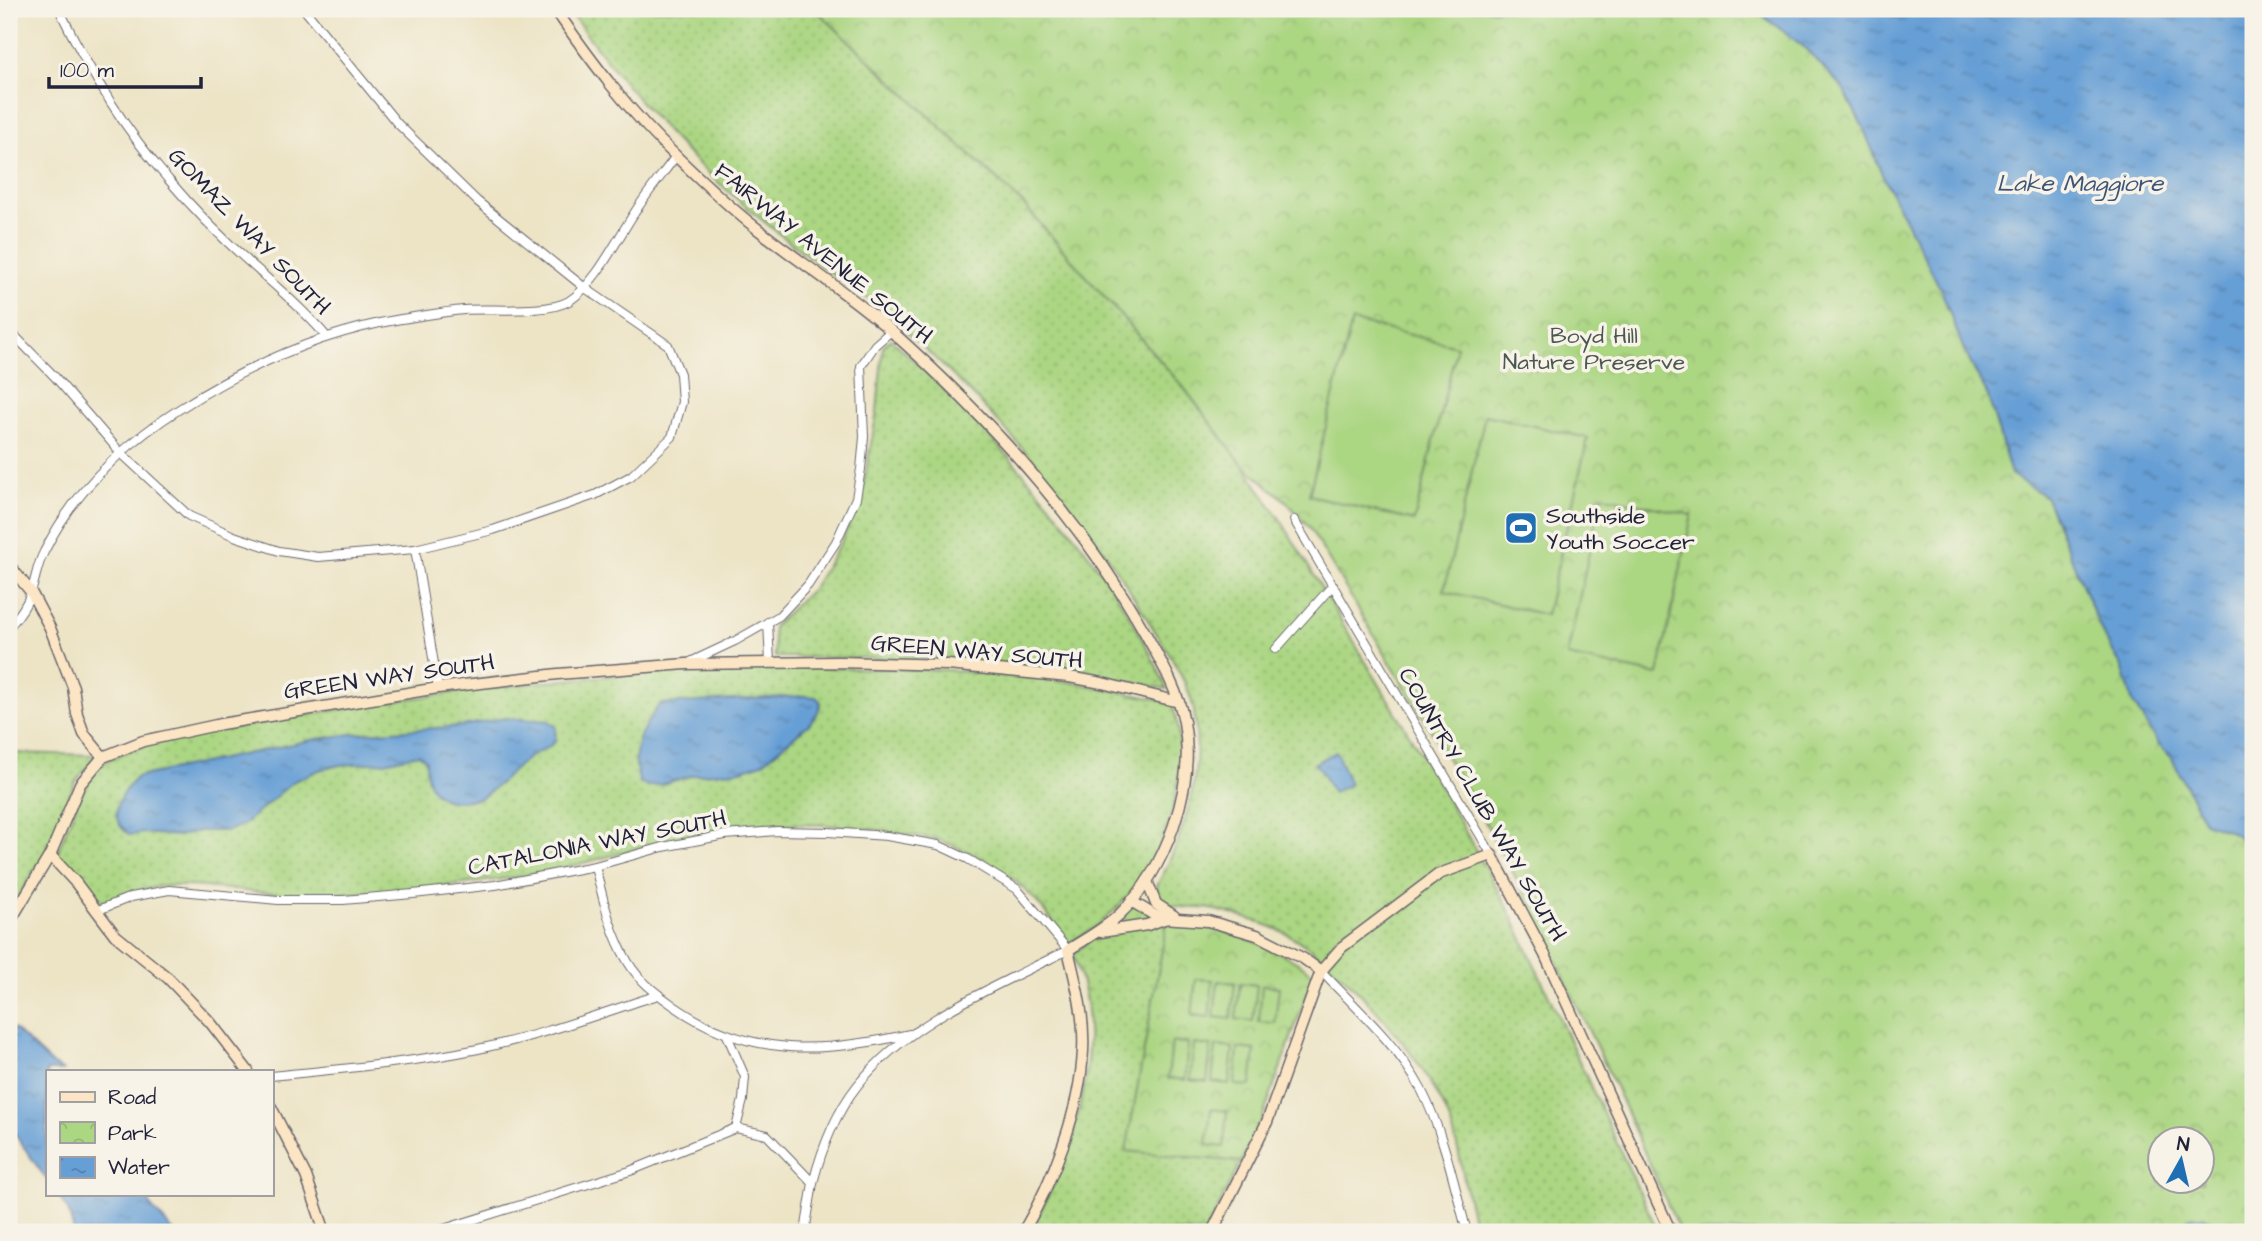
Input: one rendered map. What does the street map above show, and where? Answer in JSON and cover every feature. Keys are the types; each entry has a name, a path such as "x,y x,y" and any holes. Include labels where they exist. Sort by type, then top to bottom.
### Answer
{"street":[{"name":"GOMAZ WAY SOUTH","path":"59,9 80,53 124,122 167,179 256,268 301,307 326,337"},
{"path":"9,330 55,377 120,452 189,516 234,536 279,551 318,557 415,548 493,530 595,495 631,475 672,437 682,401 680,374 667,345 585,288 477,201 397,123 304,9"},
{"name":"FAIRWAY AVENUE SOUTH","path":"555,9 625,102 676,156 755,227 866,309 891,331 1019,458 1122,593 1162,664 1184,724 1183,787 1177,817 1147,881 1121,914 1068,950"},
{"path":"9,628 20,615 32,592 36,566 56,527 78,497 120,452 181,408 246,372 326,337 399,320 464,310 550,308 568,302 585,288 636,209 676,156"},
{"name":"GREEN WAY SOUTH","path":"686,664 779,616 808,585 836,542 856,498 864,436 861,366 876,345 891,331"},
{"name":"COUNTRY CLUB WAY SOUTH","path":"1294,520 1492,855 1545,955 1671,1232"},
{"path":"415,548 439,688"},
{"path":"9,565 32,592 62,656 73,687 77,714 84,734 103,757 80,784 50,855 9,923"},
{"path":"1276,649 1333,585"},
{"path":"768,622 770,663"},
{"name":"GREEN WAY SOUTH","path":"103,757 143,741 221,724 439,688 558,674 686,664 948,664 1069,677 1178,702"},
{"name":"CATALONIA WAY SOUTH","path":"96,911 131,897 169,890 278,900 343,900 495,885 595,866 663,847 725,835 777,831 887,836 938,845 1017,888 1068,950"},
{"path":"50,855 76,883 115,936 168,978 211,1022 247,1070"},
{"path":"1212,1232 1267,1122 1321,971 1342,947 1439,874 1492,855"},
{"path":"595,866 617,942 642,981 688,1016 727,1035 763,1045 818,1050 862,1045 913,1033"},
{"path":"1147,881 1156,904 1172,918"},
{"path":"1131,901 1154,915 1230,926 1257,935 1304,959 1321,971 1395,1050 1420,1087 1439,1132 1467,1232"},
{"path":"1095,934 1172,918"},
{"path":"805,1232 819,1160 838,1115 858,1086 884,1058 913,1033 962,1003 1068,950 1080,1002 1084,1050 1075,1101 1063,1143 1043,1198 1023,1232"},
{"path":"273,1076 363,1067 479,1048 565,1026 658,995"},
{"path":"727,1035 745,1077 736,1128"},
{"path":"273,1111 306,1176 325,1232"},
{"path":"434,1232 630,1171 736,1128 767,1135 813,1182"}],"green space":[{"path":"568,9 815,9 1024,205 1184,388 1243,465 1282,522 1440,786 1512,916 1658,1232 1477,1232 1449,1119 1420,1067 1375,1009 1322,958 1296,939 1242,917 1211,909 1174,906 1158,897 1157,886 1176,844 1190,801 1197,756 1194,711 1174,662 1118,571 1055,487 984,407 908,333 739,201 684,150 643,105"},
{"name":"Boyd Hill Nature Preserve","path":"815,9 1754,9 1803,46 1842,87 1863,127 1882,174 1941,290 1964,350 1988,396 2011,474 2046,497 2104,637 2123,669 2133,703 2158,744 2173,760 2204,822 2236,834 2242,843 2253,887 2253,1232 1680,1232 1522,889 1479,811 1309,527 1286,501 1243,465 1184,388 1024,205"},
{"path":"1352,321 1457,346 1414,521 1309,495"},
{"path":"891,339 970,416 1047,501 1115,592 1167,689 1072,670 949,659 775,657 773,627 813,588 840,544 861,499 877,411 883,346"},
{"path":"1485,415 1588,438 1546,615 1444,591"},
{"path":"1601,496 1692,515 1658,675 1567,656"},
{"path":"709,669 948,670 1070,682 1172,702 1180,764 1176,795 1156,854 1140,881 1120,905 1097,926 1069,943 1031,896 1006,874 984,860 938,840 850,827 797,824 718,830 523,876 341,894 281,894 165,886 98,901 57,853 84,790 98,768 121,754 158,743 364,705 527,684"},
{"path":"9,753 95,757 75,782 46,852 9,912"},
{"path":"1136,902 1167,922 1228,1161 1241,1162 1206,1232 1029,1232 1067,1150 1083,1091 1088,1031 1086,1001 1073,954"},
{"path":"1167,922 1244,937 1280,953 1314,974 1262,1119 1241,1162 1126,1151"},
{"path":"1196,979 1213,980 1209,1017 1192,1015"},
{"path":"1218,981 1235,983 1231,1019 1214,1017"},
{"path":"1240,983 1257,985 1253,1021 1236,1019"},
{"path":"1262,985 1279,987 1275,1023 1259,1022"},
{"path":"1172,1042 1188,1043 1185,1080 1168,1078"},
{"path":"1194,1044 1211,1046 1207,1082 1190,1080"},
{"path":"1216,1046 1233,1048 1229,1084 1212,1082"},
{"path":"1238,1048 1255,1050 1251,1086 1235,1085"},
{"path":"1211,1109 1227,1111 1224,1147 1207,1145"}],"water":[{"name":"Lake Maggiore","path":"1754,9 2253,9 2253,887 2239,838 2233,832 2204,822 2173,760 2158,744 2133,703 2123,669 2104,637 2046,497 2011,474 1988,396 1964,350 1941,290 1882,174 1863,127 1842,87 1803,46"},
{"path":"816,697 821,702 818,712 809,724 762,763 742,770 694,775 659,785 648,786 640,783 636,761 638,741 660,704"},
{"path":"504,718 549,721 556,727 555,742 527,759 478,799 454,800 439,796 430,785 426,760 419,754 385,762 340,765 319,770 294,781 243,825 227,831 199,831 178,836 142,833 130,835 122,828 116,814 120,798 137,777 311,740 351,734 462,726"},
{"path":"1336,752 1350,784 1333,793 1314,764"},
{"path":"9,1028 14,1029 53,1065 62,1070 46,1070 46,1179 9,1126"},
{"path":"58,1196 147,1196 151,1207 174,1232 74,1232 68,1210"},
{"path":"2202,1216 2224,1226 2249,1225 2253,1232 2180,1232 2188,1219"}],"place":[{"name":"Southside Youth Soccer","path":"1521,528"}]}
